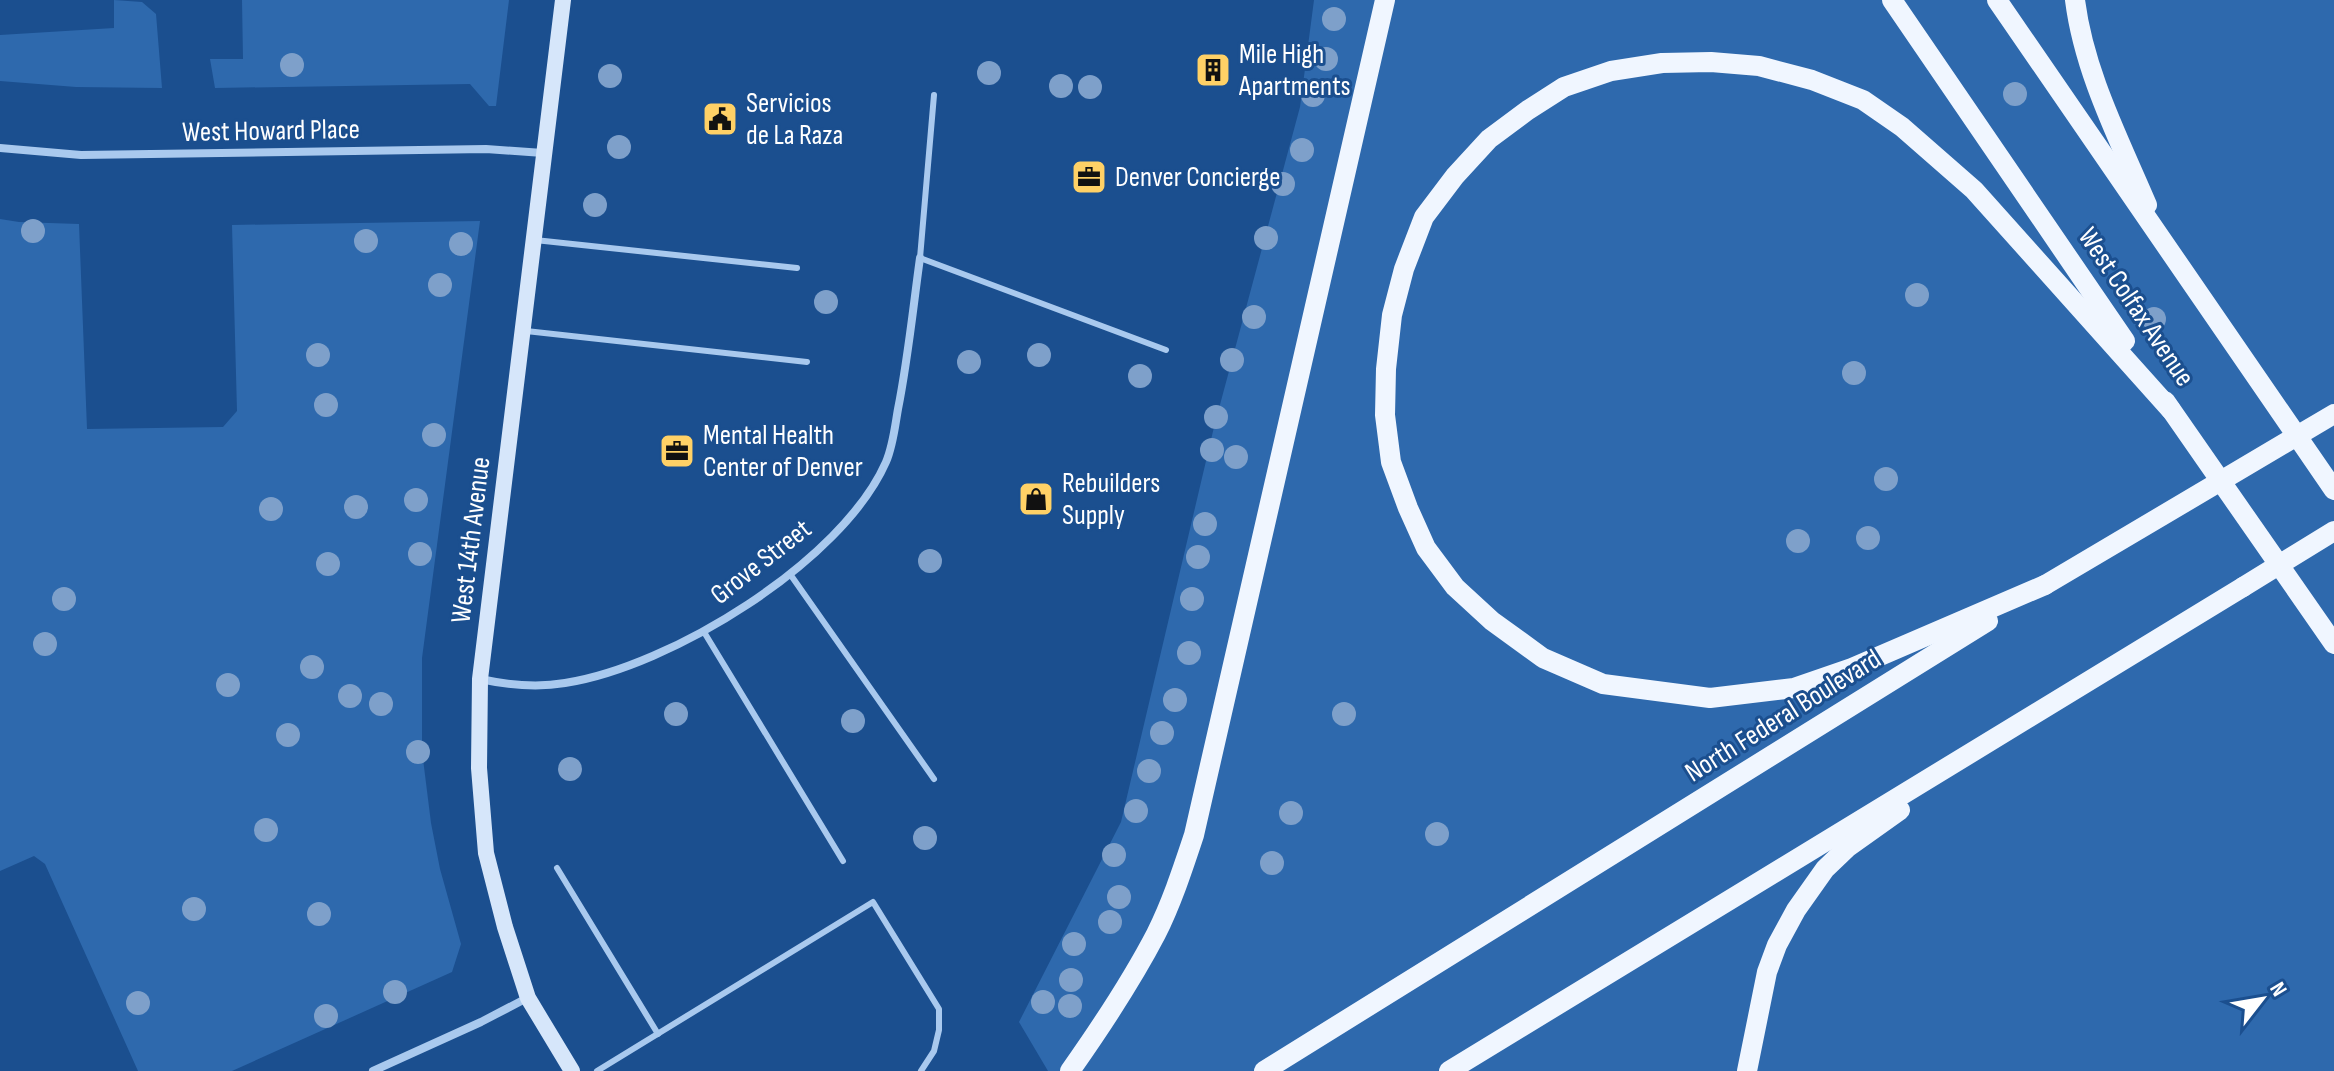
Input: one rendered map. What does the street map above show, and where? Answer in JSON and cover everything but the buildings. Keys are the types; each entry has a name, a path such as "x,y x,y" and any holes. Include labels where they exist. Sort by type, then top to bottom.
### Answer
{"main road":[{"path":"1070,1071 1125,989 1157,932 1177,887 1194,835 1385,0"},
{"name":"West Colfax Avenue","path":"1892,0 2334,644"},
{"name":"West Colfax Avenue","path":"1997,0 2334,490"},
{"path":"2075,0 2079,32 2104,104 2164,245"},
{"path":"2045,585 1852,668 1794,688 1710,698 1603,684 1543,658 1492,621 1455,587 1426,548 1391,462 1385,415 1392,315 1404,269 1424,217 1455,176 1489,139 1564,87 1611,71 1662,63 1711,62 1759,66 1812,80 1863,100 1902,127 1974,190 2171,410"},
{"name":"North Federal Boulevard","path":"1264,1071 2045,585 2334,414"},
{"path":"1449,1071 2334,531"},
{"path":"1747,1071 1767,972 1777,945 1796,910 1825,869 1848,847 1881,823 2099,674"}],"street":[{"name":"West 14th Avenue","path":"563,0 480,679 479,768 486,853 505,927 528,998 572,1071"},
{"name":"West Howard Place","path":"0,148 81,155 486,149 543,153"},
{"name":"Grove Street","path":"480,679 517,686 564,683 644,659 704,632 790,574 824,543 857,508 887,460 905,373 920,258"},
{"path":"373,1071 528,998"}],"lane":[{"path":"934,95 920,258 1166,350"},
{"path":"533,240 797,268"},
{"path":"522,330 807,362"},
{"path":"790,574 934,779"},
{"path":"704,632 843,861"},
{"path":"557,868 658,1034"},
{"path":"597,1071 873,902 939,1009 939,1030 934,1051 921,1071"}],"shaded area":[{"path":"114,0 142,2 156,14 162,88 76,87 0,81 0,35 114,28"},
{"path":"242,0 509,0 496,106 489,106 470,84 215,88 210,59 243,59"},
{"path":"1314,0 2334,0 2334,1071 1048,1071 1019,1022 1121,822 1214,427 1300,107"},
{"path":"0,219 79,224 87,429 223,427 237,411 232,225 480,221 422,658 422,751 431,823 461,944 452,972 232,1071 138,1071 45,864 34,856 0,871"}],"place":[{"name":"Mile High Apartments","path":"1213,70"},
{"name":"Servicios de La Raza","path":"720,119"},
{"name":"Denver Concierge","path":"1089,177"},
{"name":"Mental Health Center of Denver","path":"677,451"},
{"name":"Rebuilders Supply","path":"1036,499"}]}
